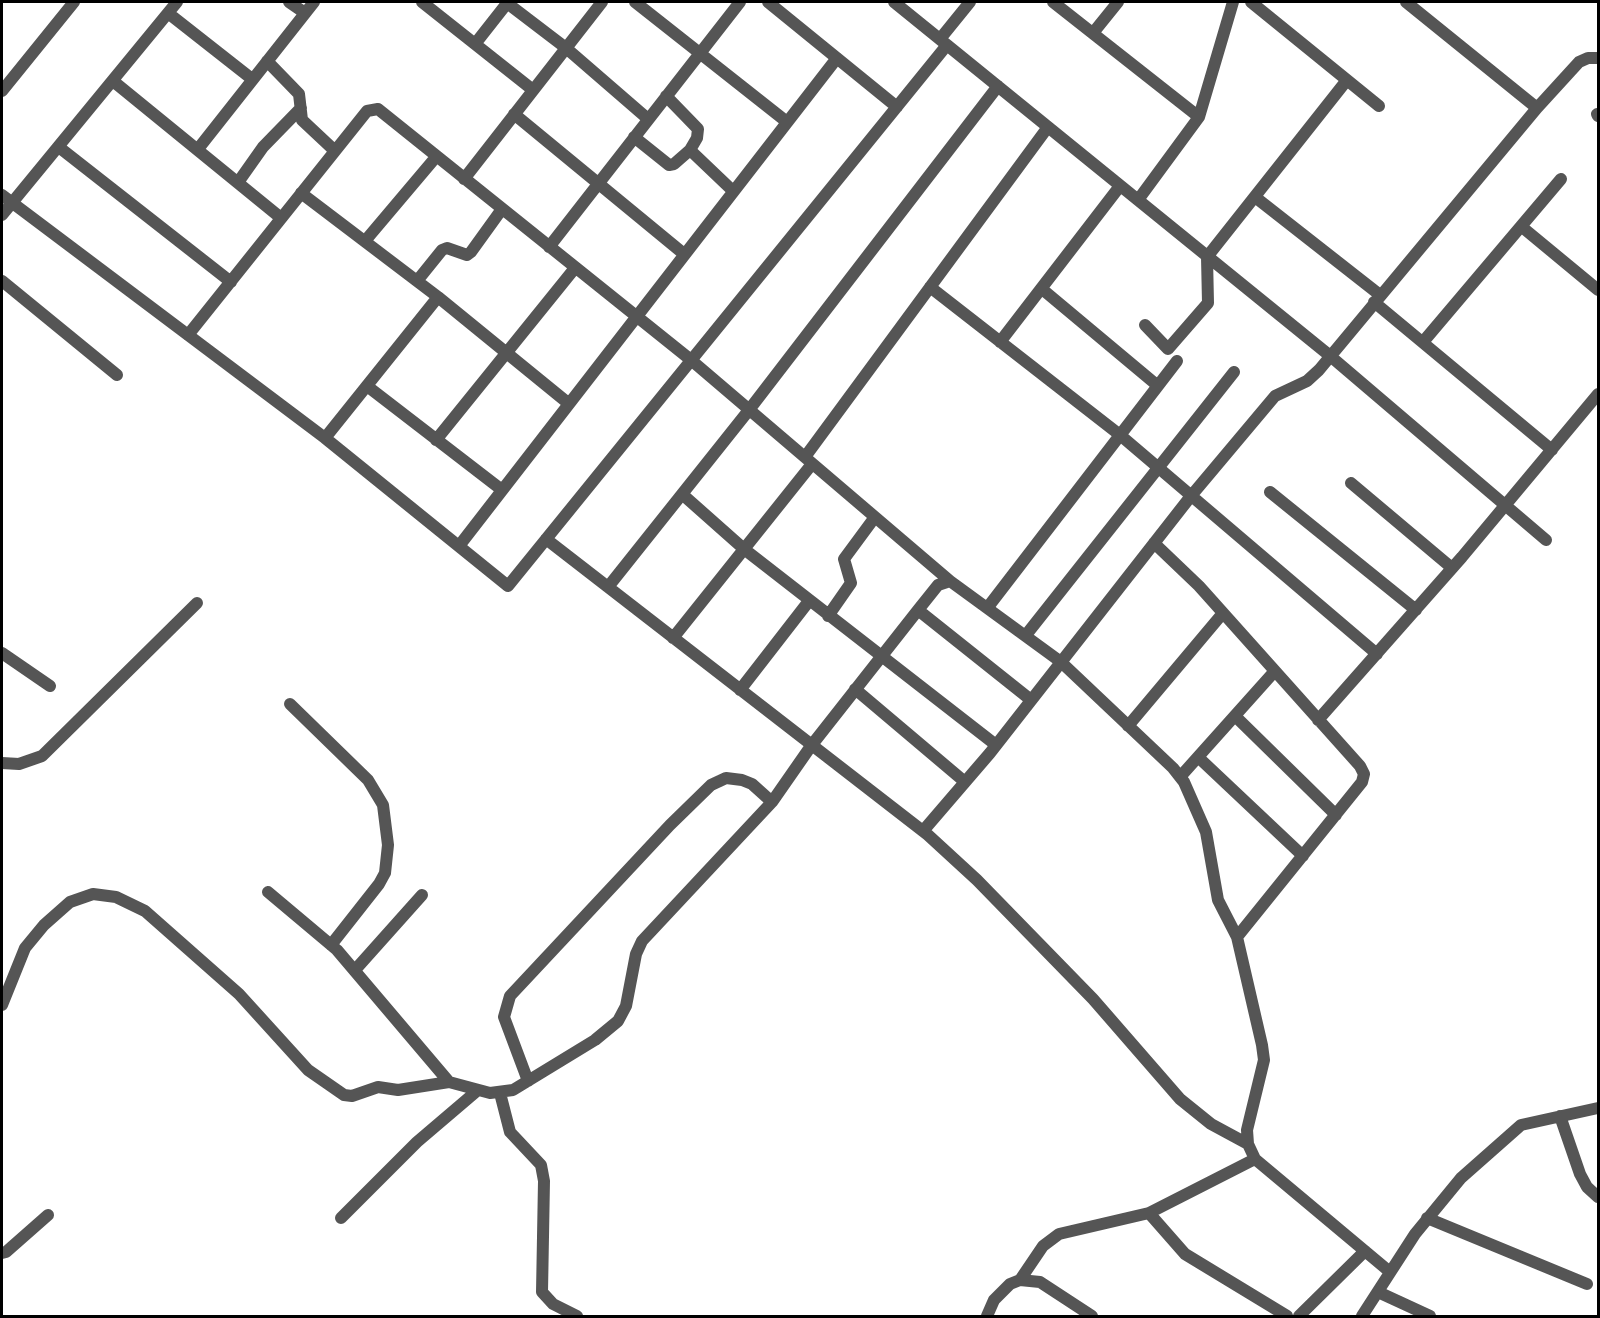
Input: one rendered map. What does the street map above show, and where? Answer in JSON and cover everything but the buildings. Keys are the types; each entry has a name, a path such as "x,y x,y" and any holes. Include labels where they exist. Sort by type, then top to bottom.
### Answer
{"street":[{"path":"4,83 74,2"},
{"path":"2,215 7,200 60,148 177,2"},
{"path":"289,2 305,13"},
{"path":"198,149 314,2"},
{"path":"422,2 533,90"},
{"path":"475,44 508,2 566,48 648,119"},
{"path":"635,2 787,122"},
{"path":"549,247 740,2"},
{"path":"768,2 897,107"},
{"path":"894,2 1329,355 1546,540"},
{"path":"7,200 325,438 508,586 897,107 970,2"},
{"path":"1053,2 1199,117"},
{"path":"1093,33 1118,2"},
{"path":"1138,200 1199,117 1233,2"},
{"path":"1251,2 1379,106"},
{"path":"1406,2 1537,108"},
{"path":"464,179 598,3"},
{"path":"168,13 252,80"},
{"path":"459,546 837,58"},
{"path":"923,831 996,745 1191,496 1275,396 1307,381 1319,370 1329,355 1537,108 1579,62 1588,58 1599,58"},
{"path":"267,61 299,94 303,120 334,150"},
{"path":"1145,325 1168,349 1208,303 1208,257 1347,80"},
{"path":"113,81 239,181 281,218"},
{"path":"608,587 749,410 998,86"},
{"path":"634,137 669,165 674,164 690,150 697,138 696,125 666,96"},
{"path":"239,181 263,147 301,108"},
{"path":"188,335 334,150 367,111 372,108 378,109 691,360 950,581 1061,662 1180,777 1206,832 1218,900 1237,937 1260,1031 1264,1060 1247,1130 1248,1144 1255,1159 1390,1272"},
{"path":"514,114 684,254"},
{"path":"673,638 744,549 930,287 1048,127"},
{"path":"60,148 231,282"},
{"path":"690,150 733,191"},
{"path":"365,241 436,157"},
{"path":"1423,342 1561,179"},
{"path":"1000,342 1120,186"},
{"path":"301,193 438,297 568,404"},
{"path":"1255,198 1377,298 1423,342 1552,450"},
{"path":"417,281 442,250 447,248 467,255 471,252 502,209"},
{"path":"1522,227 1599,290"},
{"path":"436,440 575,268"},
{"path":"2,281 117,375"},
{"path":"930,287 1120,435 1377,654"},
{"path":"1042,289 1158,386"},
{"path":"325,438 438,297"},
{"path":"988,607 1178,361"},
{"path":"1026,635 1234,372"},
{"path":"367,386 502,490"},
{"path":"1318,720 1506,506 1599,394"},
{"path":"1351,483 1452,568"},
{"path":"1270,492 1416,610"},
{"path":"682,494 744,549 809,601 996,745"},
{"path":"828,616 851,583 844,559 875,517"},
{"path":"546,539 923,831 977,880 1093,999 1180,1100 1211,1124 1248,1144"},
{"path":"1154,543 1223,613 1364,774 1362,782 1237,937"},
{"path":"3,998 25,948 44,925 70,902 93,894 116,897 145,911 239,994 308,1070 344,1095 352,1095 378,1087 398,1090 449,1082 500,1093 513,1090 595,1040 618,1021 626,1006 636,954 642,942 772,802 811,746 880,657 938,585 950,581"},
{"path":"740,690 809,601"},
{"path":"2,763 19,764 42,756 197,603"},
{"path":"918,610 1031,700"},
{"path":"1128,726 1223,613"},
{"path":"2,653 50,686"},
{"path":"1180,777 1274,672"},
{"path":"855,689 965,782"},
{"path":"290,704 368,780 383,805 388,845 385,873 379,884 331,945"},
{"path":"1235,716 1336,815"},
{"path":"1198,757 1303,856"},
{"path":"528,1081 504,1017 510,996 670,825 711,785 726,778 742,780 752,783 772,802"},
{"path":"268,892 331,945 355,970 449,1082"},
{"path":"355,970 422,895"},
{"path":"341,1218 417,1142 478,1090"},
{"path":"500,1093 510,1132 541,1165 544,1180 542,1292 553,1304 577,1317"},
{"path":"1362,1317 1427,1218 1461,1178 1521,1125 1599,1108"},
{"path":"1560,1116 1580,1174 1599,1197"},
{"path":"1020,1280 1043,1246 1059,1234 1149,1213 1255,1159"},
{"path":"1149,1213 1185,1254 1287,1317"},
{"path":"2,1253 48,1215"},
{"path":"1427,1218 1587,1284"},
{"path":"1299,1317 1365,1251"},
{"path":"987,1317 994,1300 1010,1284 1020,1280 1040,1282 1092,1317"},
{"path":"1378,1292 1430,1317"}]}
